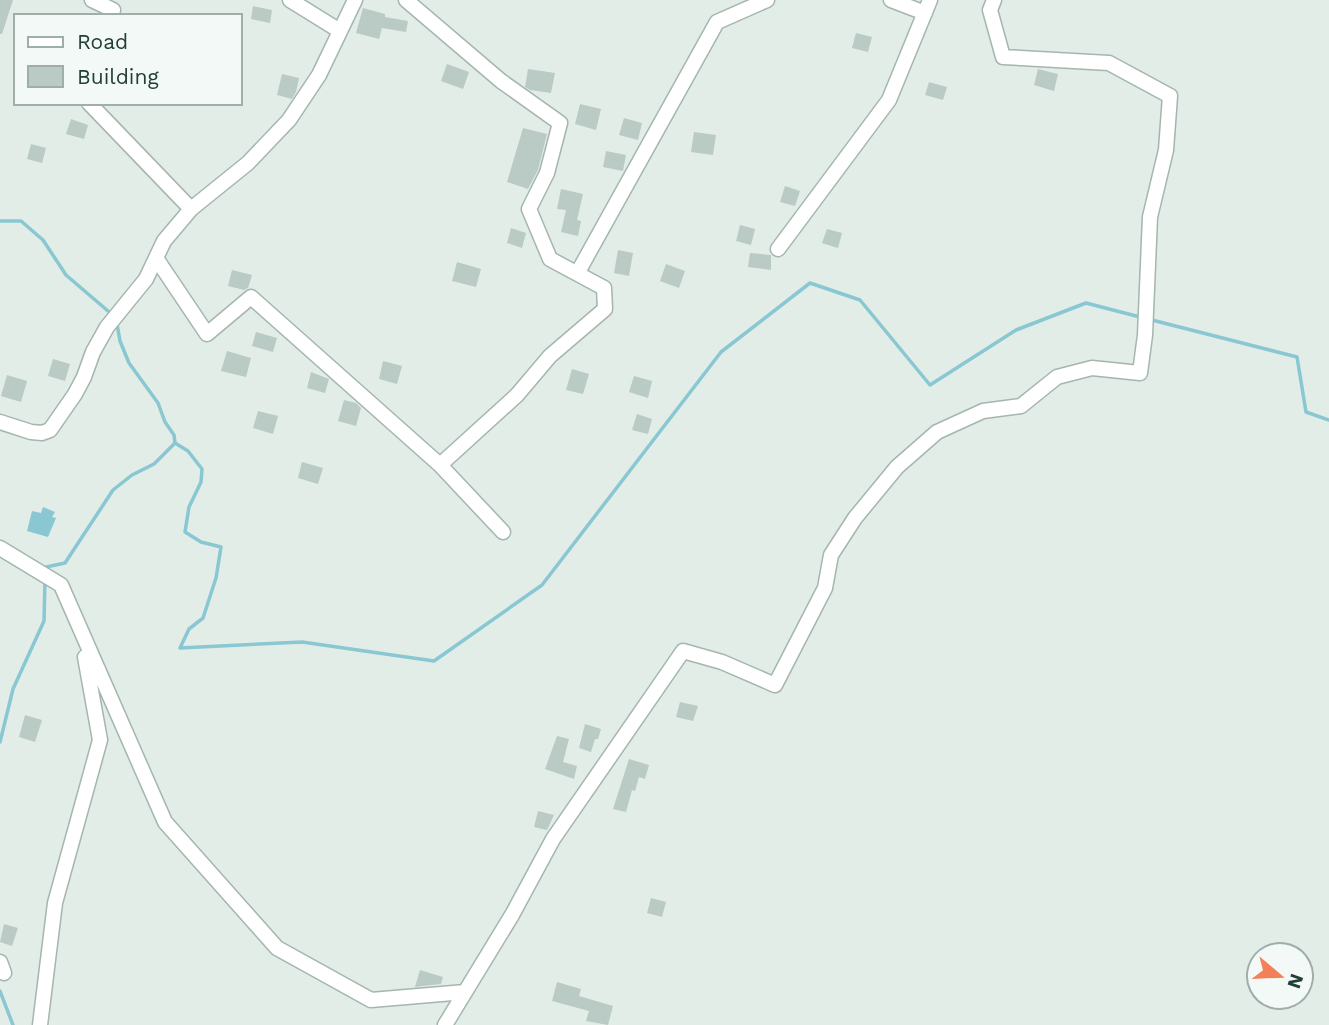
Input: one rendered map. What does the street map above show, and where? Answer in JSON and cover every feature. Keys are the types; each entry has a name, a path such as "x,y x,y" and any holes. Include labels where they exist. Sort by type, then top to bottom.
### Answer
{"street":[{"path":"92,0 113,10 111,14"},
{"path":"290,0 340,31"},
{"path":"0,422 31,432 42,433 50,430 80,385 93,352 107,327 146,279 164,241 191,209 248,163 289,120 319,75 355,0"},
{"path":"406,0 501,81 560,123 547,173 529,209 550,259 604,288 605,309 550,356 517,395 440,465"},
{"path":"578,272 717,22 767,0"},
{"path":"778,249 889,100 927,6 891,0"},
{"path":"445,1025 512,915 553,839 683,650 722,662 775,685 825,589 831,555 855,518 897,467 937,432 983,411 1021,406 1058,377 1092,368 1140,373 1145,335 1150,217 1166,150 1170,96 1110,63 1003,57 990,10 994,0"},
{"path":"91,105 191,209"},
{"path":"156,258 207,334 251,297 440,465 503,532"},
{"path":"0,548 61,585 164,822 277,948 371,1000 465,992"},
{"path":"40,1025 55,903 100,740 81,635"}],"water":[{"path":"43,507 55,512 52,517 56,518 48,537 27,531 32,511 41,513"}],"building":[{"path":"0,0 13,0 2,34 0,34"},
{"path":"253,6 272,10 270,23 251,19"},
{"path":"363,8 385,14 385,17 408,21 406,32 382,28 379,39 356,33"},
{"path":"856,33 872,37 868,52 852,48"},
{"path":"447,64 469,72 463,89 441,81"},
{"path":"528,69 555,73 551,93 525,87"},
{"path":"1038,69 1058,74 1054,91 1034,85"},
{"path":"282,74 299,78 292,99 277,95"},
{"path":"929,82 947,87 943,100 925,95"},
{"path":"580,104 601,109 596,130 575,124"},
{"path":"624,118 642,123 638,140 619,135"},
{"path":"71,119 88,125 84,139 66,134"},
{"path":"523,128 547,134 538,170 528,189 507,182"},
{"path":"694,132 716,135 713,155 691,152"},
{"path":"31,144 46,148 42,163 27,159"},
{"path":"606,151 626,155 623,171 603,167"},
{"path":"785,186 800,191 795,206 780,202"},
{"path":"561,189 583,194 577,220 581,221 578,236 561,232 566,210 557,209"},
{"path":"740,225 755,229 751,245 736,241"},
{"path":"511,228 526,233 522,248 507,243"},
{"path":"827,229 842,233 838,248 822,243"},
{"path":"618,250 633,253 629,276 614,273"},
{"path":"750,253 771,255 771,270 748,267"},
{"path":"457,262 481,269 476,287 452,281"},
{"path":"666,264 685,271 679,288 660,281"},
{"path":"232,270 252,275 248,288 244,290 228,286"},
{"path":"256,332 277,338 273,352 252,346"},
{"path":"227,351 251,358 246,377 221,371"},
{"path":"53,359 70,364 65,381 48,376"},
{"path":"383,361 402,366 397,384 379,379"},
{"path":"572,369 589,374 583,394 566,390"},
{"path":"311,372 329,379 325,393 307,388"},
{"path":"7,375 27,381 21,402 1,396"},
{"path":"634,376 652,381 648,398 629,392"},
{"path":"344,400 356,403 361,408 356,426 338,421"},
{"path":"258,411 278,416 273,434 253,428"},
{"path":"637,414 652,419 648,434 632,430"},
{"path":"302,462 323,468 318,484 298,478"},
{"path":"680,702 698,706 693,721 676,717"},
{"path":"25,715 42,720 35,742 19,737"},
{"path":"585,724 601,729 591,752 579,748"},
{"path":"557,736 569,739 563,762 577,766 574,779 545,769"},
{"path":"629,759 649,765 645,779 639,777 635,791 632,790 626,812 613,809"},
{"path":"538,811 554,815 547,830 534,827"},
{"path":"651,898 666,902 662,917 647,913"},
{"path":"4,924 18,928 12,946 0,942"},
{"path":"420,970 443,977 441,984 415,987"},
{"path":"557,982 581,989 579,996 613,1006 608,1025 586,1021 589,1011 552,1001"}],"waterway":[{"path":"0,221 21,221 43,240 66,275 108,311"},
{"path":"117,324 120,341 129,363 158,403 165,422 174,435 175,443 188,451 202,469 201,482 189,507 185,532 201,542 221,547 216,578 203,618 189,629 180,648 302,642 434,661 542,585 721,352 810,283 860,300 930,385 1016,330 1086,303 1140,317"},
{"path":"1148,319 1297,357 1306,412 1329,420"},
{"path":"46,569 65,563 113,490 132,475 154,464 175,443"},
{"path":"0,742 13,689 44,621 45,580"},
{"path":"0,991 13,1025"}]}
